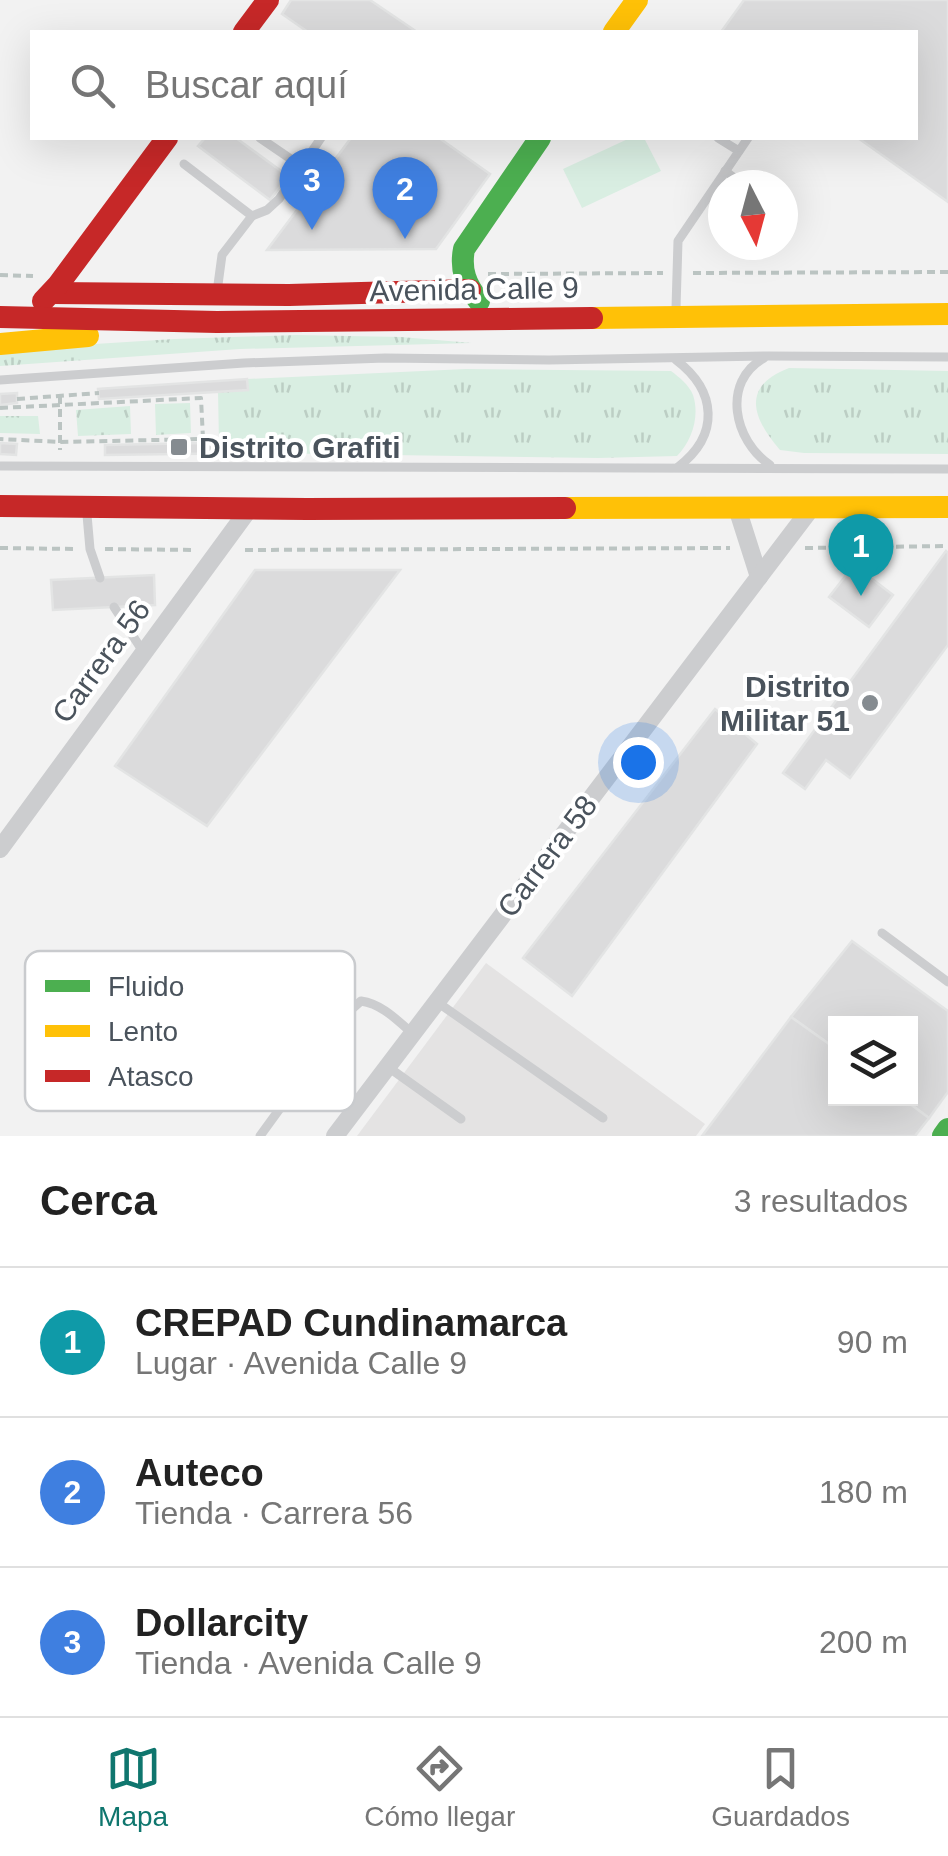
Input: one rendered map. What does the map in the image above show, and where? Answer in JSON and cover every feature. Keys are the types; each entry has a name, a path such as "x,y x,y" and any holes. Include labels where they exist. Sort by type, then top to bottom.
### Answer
{"main road":[{"path":"246,30 268,0"},
{"path":"615,30 637,0"},
{"path":"9,317 45,284 165,140"},
{"path":"498,318 477,282 462,269 464,249 539,140"},
{"path":"45,284 216,295 477,282"},
{"name":"Avenida Calle 9","path":"9,317 216,322 948,314"},
{"path":"0,344 216,322"},
{"path":"0,506 948,507"},
{"path":"943,1136 948,1129"}],"street":[{"name":"Carrera 58","path":"355,1110 812,507"},
{"path":"736,508 759,577"},
{"name":"Carrera 56","path":"0,849 250,509"},
{"name":"Carrera 58","path":"335,1136 354,1111"}],"lane":[{"path":"263,140 301,166"},
{"path":"216,295 222,255 252,216 279,199 319,140"},
{"path":"721,140 738,151"},
{"path":"726,170 746,140"},
{"path":"184,164 252,216"},
{"path":"675,316 678,241 708,204"},
{"path":"767,356 744,378 738,406 743,436 759,457 773,466"},
{"path":"0,380 244,363 368,359 948,357"},
{"path":"674,359 698,379 708,412 703,439 690,458 676,468"},
{"path":"0,466 948,469"},
{"path":"87,507 90,549 100,578"},
{"path":"114,607 144,653"},
{"path":"882,933 948,982"},
{"path":"355,1006 360,1001 371,1002 413,1034"},
{"path":"437,1002 603,1118"},
{"path":"388,1067 462,1118"},
{"path":"260,1136 278,1111"}],"path":[{"path":"477,282 677,273 948,272"},
{"path":"0,275 45,284"},
{"path":"17,398 98,394"},
{"path":"0,408 201,395 203,441 0,439"},
{"path":"60,396 60,450"},
{"path":"810,548 948,546"},
{"path":"242,550 730,548"}],"shaded area":[{"path":"486,963 705,1124 696,1136 357,1136"}],"green space":[{"path":"626,140 645,140 661,171 582,208 563,169"},
{"path":"297,335 472,343 240,349 0,366 0,350"},
{"path":"789,368 948,371 948,454 780,450 763,426 756,404 763,384"},
{"path":"466,369 671,371 693,395 693,428 677,456 254,453 253,443 219,443 218,392 248,389 247,379"},
{"path":"190,403 191,433 156,435 155,404"},
{"path":"130,406 131,434 78,436 76,410"},
{"path":"0,416 38,416 40,434 0,433"}],"building":[{"path":"291,0 370,0 414,30 305,30 282,14"},
{"path":"744,0 948,0 948,202 861,140 918,140 918,30 722,30"},
{"path":"203,140 239,140 288,176 270,200 198,146"},
{"path":"350,140 442,140 490,174 436,249 267,250"},
{"name":"Distrito Grafiti","path":"247,379 248,390 99,399 98,389"},
{"path":"17,393 17,403 0,405 0,394"},
{"path":"0,443 17,444 16,455 0,454"},
{"name":"Distrito Grafiti","path":"254,443 254,453 105,455 105,445"},
{"name":"Distrito Militar 51","path":"946,551 948,645 850,778 826,760 805,789 783,773"},
{"path":"854,565 893,595 869,627 829,597"},
{"path":"255,570 400,570 207,826 115,766"},
{"path":"154,575 155,605 53,610 51,580"},
{"path":"715,709 757,744 572,996 523,958"},
{"path":"852,941 948,1011 948,1092 929,1118 913,1106 918,1106 918,1016 828,1016 828,1043 791,1017"},
{"path":"791,1017 828,1043 828,1106 913,1106 929,1118 915,1136 702,1136"}],"traffic: fast":[{"path":"479,301 465,277 464,249 539,140"},
{"path":"943,1136 948,1129"}],"traffic: slow":[{"path":"615,30 637,0"},
{"path":"592,318 948,314"},
{"path":"0,344 88,336"},
{"path":"565,508 948,507"}],"traffic: jam":[{"path":"246,30 268,0"},
{"path":"43,301 166,140"},
{"path":"52,293 289,295 470,290"},
{"path":"0,317 217,322 592,318"},
{"path":"0,506 565,508"}],"place":[{"name":"Dollarcity","path":"312,230"},
{"name":"Auteco","path":"405,239"},
{"name":"Distrito Grafiti","path":"179,447"},
{"name":"CREPAD Cundinamarca","path":"861,596"},
{"name":"Distrito Militar 51","path":"870,703"}]}
